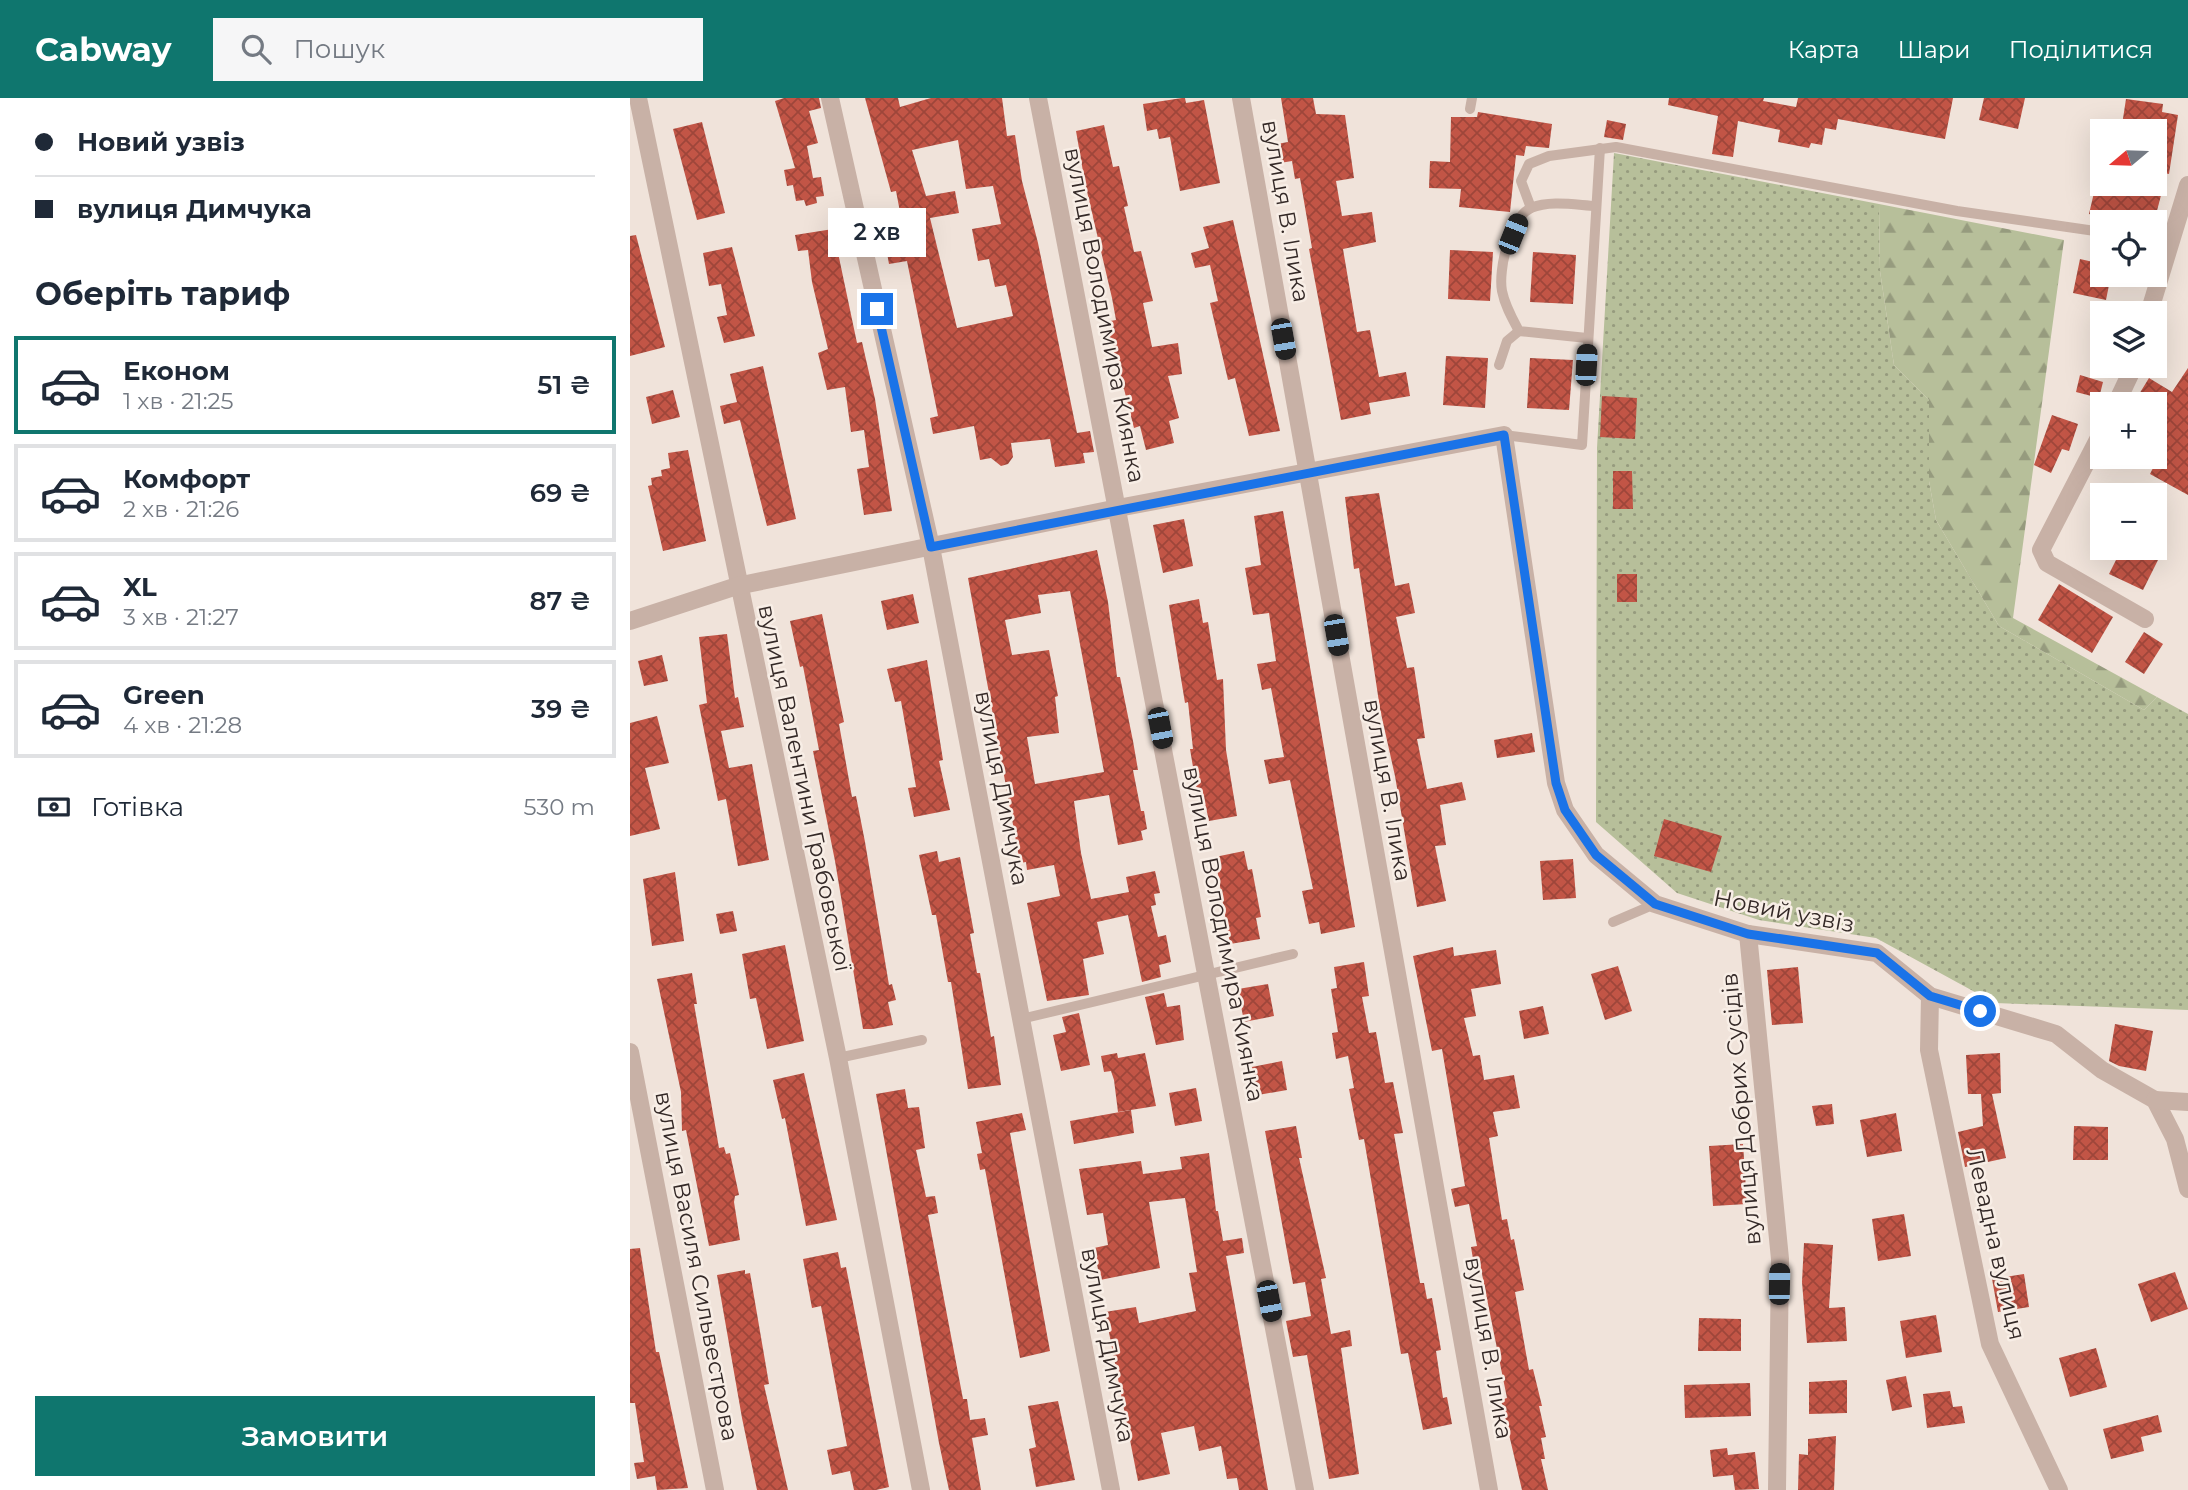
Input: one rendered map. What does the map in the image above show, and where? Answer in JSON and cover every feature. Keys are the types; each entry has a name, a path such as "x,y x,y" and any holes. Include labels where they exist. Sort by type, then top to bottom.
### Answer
{"street":[{"name":"вулиця Валентини Грабовської","path":"638,98 737,586 838,1058 921,1490"},
{"name":"вулиця Димчука","path":"830,98 931,547 1111,1490"},
{"name":"вулиця Володимира Киянка","path":"1038,98 1305,1490"},
{"name":"вулиця В. Ілика","path":"1241,98 1489,1490"},
{"path":"2167,232 2188,185"},
{"path":"630,621 737,586 1118,508 1504,435"},
{"name":"Новий узвіз","path":"1504,435 1556,783 1565,810 1596,855 1655,904 1748,934 1877,953 1930,996 2056,1034 2102,1070 2155,1100"},
{"path":"2090,455 2041,550 2047,563 2145,619"},
{"name":"вулиця Добрих Сусідів","path":"1748,934 1780,1259 1777,1490"},
{"name":"Левадна вулиця","path":"1930,996 1929,1050 1990,1344 2060,1490"},
{"name":"вулиця Василя Сильвестрова","path":"630,1052 715,1490"},
{"path":"2155,1100 2188,1102"},
{"path":"2155,1100 2175,1139 2188,1189"}],"lane":[{"path":"1531,208 1521,181 1529,164 1549,156 1616,147 1957,211 2090,230"},
{"path":"1504,435 1582,445 1600,148"},
{"path":"1519,331 1502,291 1502,272 1518,220 1531,208 1552,204 1596,206"},
{"path":"1499,365 1507,341 1519,331 1587,338"},
{"path":"1613,922 1655,904"},
{"path":"1021,1019 1293,954"},
{"path":"838,1058 922,1040"}],"green space":[{"path":"1614,153 1879,204 1880,271 1894,365 1929,400 1929,481 1936,520 1999,626 2144,710 2157,697 2188,714 2188,1010 1995,1003 1876,938 1759,920 1677,893 1596,822 1597,448"},
{"path":"1879,204 2064,240 2013,618 2157,697 2144,710 1999,626 1936,520 1929,481 1929,400 1894,365 1880,271"}],"building":[{"path":"784,98 819,98 821,108 809,111 818,143 807,146 813,178 821,177 824,196 816,197 817,203 806,206 804,200 796,201 793,185 787,186 784,170 795,168 775,101"},
{"path":"865,98 898,98 900,107 931,98 1002,98 1007,136 1015,135 1022,181 1038,243 1077,433 1090,431 1094,452 1083,453 1085,463 1055,467 1050,439 1011,443 1013,457 1008,464 1001,466 991,458 980,460 974,426 933,434 930,418 938,416 907,261 889,264 885,242 905,238 896,191 891,192","holes":["958,140 966,189 993,186 1001,224 972,229 978,261 989,259 995,287 1006,285 1013,316 957,328 930,218 959,213 955,191 926,196 912,150"]},
{"path":"1185,98 1186,103 1204,100 1220,183 1180,191 1170,137 1159,139 1157,129 1147,131 1143,104"},
{"path":"1281,98 1313,98 1316,114 1345,115 1354,178 1336,181 1342,216 1372,212 1376,242 1343,249 1357,332 1370,330 1379,377 1406,372 1410,396 1369,403 1371,414 1341,420 1309,249 1312,248 1300,178 1295,179 1292,161 1280,163 1277,144 1288,142"},
{"path":"1669,98 1764,98 1763,101 1796,107 1798,98 1953,98 1945,139 1838,119 1836,130 1825,128 1822,145 1811,143 1809,148 1778,142 1780,130 1738,121 1733,157 1712,154 1718,116 1668,105"},
{"path":"1984,98 2025,98 2018,129 1979,120"},
{"path":"2126,99 2163,104 2162,112 2178,115 2169,174 2167,119 2123,119"},
{"path":"1478,112 1552,124 1549,148 1526,146 1524,156 1516,155 1510,212 1459,207 1461,189 1429,188 1430,161 1450,162 1451,117 1477,117"},
{"path":"1607,120 1626,124 1623,140 1604,137"},
{"path":"702,122 725,213 697,220 673,129"},
{"path":"1104,125 1113,167 1119,166 1128,206 1124,207 1134,252 1141,251 1153,301 1143,303 1152,347 1178,343 1182,374 1168,376 1179,418 1169,421 1174,443 1146,450 1140,426 1134,428 1124,389 1119,389 1112,339 1108,340 1104,322 1116,320 1076,131"},
{"path":"2093,196 2161,196 2157,210 2090,210 2089,214"},
{"path":"1233,220 1280,431 1249,436 1235,378 1228,380 1210,303 1218,301 1210,265 1195,268 1191,253 1209,248 1203,227"},
{"path":"833,229 857,343 862,342 875,399 892,511 864,515 857,469 869,467 864,430 851,432 845,387 827,390 818,353 828,349 812,282 808,250 798,251 795,235"},
{"path":"636,235 665,347 630,356 630,236"},
{"path":"732,247 755,336 724,343 717,317 727,315 721,284 709,286 703,253"},
{"path":"1450,250 1493,252 1490,301 1448,299"},
{"path":"1533,252 1576,255 1573,304 1530,302"},
{"path":"2080,259 2090,261 2090,287 2109,287 2106,300 2073,293"},
{"path":"1446,356 1488,358 1485,408 1443,405"},
{"path":"1530,358 1573,360 1569,410 1527,408"},
{"path":"763,366 796,519 767,526 740,420 724,424 720,406 737,402 730,374"},
{"path":"2188,368 2188,495 2150,474 2152,469 2167,469 2167,392 2140,392 2149,378 2172,392"},
{"path":"2080,375 2103,382 2100,392 2090,392 2090,396 2076,392"},
{"path":"673,390 680,417 652,424 646,397"},
{"path":"1602,396 1637,398 1635,439 1600,437"},
{"path":"2052,415 2078,424 2069,451 2062,449 2051,473 2034,465"},
{"path":"688,450 706,541 663,551 648,486 652,485 651,478 662,476 661,470 670,468 668,453"},
{"path":"1613,471 1632,471 1633,509 1613,509"},
{"path":"1379,493 1395,586 1409,583 1415,613 1396,617 1407,668 1414,667 1425,738 1417,739 1427,789 1462,782 1466,800 1440,805 1446,845 1435,846 1446,901 1417,907 1395,776 1380,709 1359,568 1354,569 1345,497"},
{"path":"1283,511 1355,927 1321,934 1319,922 1309,924 1302,891 1313,889 1290,780 1269,784 1264,760 1284,757 1271,688 1262,690 1257,664 1276,661 1269,613 1253,615 1245,568 1261,565 1254,516"},
{"path":"1184,519 1193,566 1163,573 1153,525"},
{"path":"1097,550 1108,602 1117,677 1120,677 1138,770 1133,770 1147,829 1141,831 1143,840 1118,845 1109,795 1074,801 1081,853 1091,899 1129,892 1126,877 1155,871 1160,893 1154,894 1156,905 1151,906 1158,937 1166,935 1171,962 1159,965 1161,977 1142,982 1128,915 1097,922 1104,954 1083,959 1089,995 1047,1001 1027,903 1060,896 1054,865 1027,870 1026,862 1020,863 968,578","holes":["1070,591 1104,772 1035,784 1027,737 1059,733 1055,697 1058,696 1049,650 1012,655 1005,620 1041,613 1038,595"]},
{"path":"2116,560 2158,560 2143,590 2109,574"},
{"path":"1617,574 1637,574 1637,602 1617,602"},
{"path":"2059,584 2113,617 2092,653 2038,620"},
{"path":"913,594 919,623 887,630 881,601"},
{"path":"1199,599 1203,623 1208,622 1217,680 1223,679 1226,750 1237,816 1209,821 1202,790 1197,791 1190,749 1193,749 1188,702 1185,703 1169,605"},
{"path":"822,614 844,722 839,724 852,797 856,796 889,985 892,984 896,1000 888,1002 893,1025 873,1029 863,1029 835,861 813,751 819,750 803,666 800,667 790,621"},
{"path":"2144,632 2163,644 2144,674 2125,662"},
{"path":"727,634 735,698 738,697 744,727 721,731 729,768 752,764 769,860 738,866 726,799 718,801 699,705 707,703 699,637"},
{"path":"662,655 668,681 644,686 638,661"},
{"path":"927,660 943,760 939,761 950,810 914,817 908,788 916,787 901,701 895,702 887,669"},
{"path":"657,716 669,763 645,768 660,829 630,836 630,723"},
{"path":"1532,733 1535,752 1497,758 1494,740"},
{"path":"1664,819 1722,836 1711,872 1654,856"},
{"path":"937,851 939,862 960,857 974,933 970,934 977,973 980,973 991,1037 994,1036 1001,1085 968,1089 951,982 948,982 936,915 932,915 919,855"},
{"path":"1244,851 1248,870 1252,869 1261,917 1256,918 1260,939 1230,944 1215,857"},
{"path":"1573,859 1576,898 1543,900 1540,861"},
{"path":"675,872 684,941 652,946 643,879"},
{"path":"733,911 737,931 720,934 716,914"},
{"path":"785,945 804,1041 767,1049 756,998 750,999 742,954"},
{"path":"1453,947 1454,956 1496,950 1501,984 1471,989 1476,1016 1464,1018 1473,1056 1480,1055 1484,1080 1514,1075 1520,1108 1493,1112 1498,1136 1489,1138 1502,1220 1507,1219 1511,1240 1514,1239 1524,1290 1515,1292 1529,1370 1533,1369 1542,1406 1539,1406 1546,1437 1541,1438 1545,1459 1541,1459 1548,1490 1522,1490 1501,1400 1507,1398 1480,1264 1474,1265 1471,1247 1477,1246 1469,1204 1455,1207 1451,1189 1465,1186 1442,1049 1432,1051 1413,956"},
{"path":"1364,962 1369,996 1362,997 1369,1033 1376,1032 1385,1083 1393,1082 1403,1133 1394,1134 1420,1283 1424,1283 1427,1299 1432,1298 1441,1350 1436,1351 1443,1398 1447,1397 1452,1424 1423,1430 1408,1353 1401,1354 1364,1139 1359,1140 1349,1089 1354,1088 1348,1056 1336,1059 1332,1033 1338,1032 1331,989 1337,988 1334,967"},
{"path":"1618,966 1632,1011 1605,1020 1591,974"},
{"path":"1798,967 1803,1023 1772,1025 1767,970"},
{"path":"692,973 697,1004 694,1004 719,1148 724,1147 726,1154 730,1153 739,1195 735,1196 734,1202 740,1240 709,1246 686,1130 682,1131 681,1092 657,979"},
{"path":"1268,984 1274,1016 1244,1022 1238,989"},
{"path":"1164,993 1167,1007 1180,1005 1184,1040 1156,1045 1145,997"},
{"path":"1543,1006 1549,1034 1524,1039 1519,1011"},
{"path":"1079,1013 1090,1065 1061,1071 1053,1035 1066,1032 1062,1017"},
{"path":"2115,1024 2153,1031 2146,1071 2119,1066 2109,1061"},
{"path":"1117,1053 1118,1058 1145,1053 1156,1106 1118,1112 1114,1080 1111,1071 1104,1072 1101,1056"},
{"path":"2000,1053 2001,1093 1992,1094 2006,1158 1965,1167 1958,1132 1983,1126 1981,1094 1968,1094 1966,1055"},
{"path":"1282,1061 1287,1090 1258,1095 1252,1067"},
{"path":"804,1073 837,1220 806,1226 785,1118 782,1119 773,1080"},
{"path":"1196,1088 1202,1121 1175,1126 1169,1093"},
{"path":"905,1089 908,1108 919,1107 925,1148 916,1150 926,1197 935,1196 938,1213 928,1215 963,1399 967,1399 970,1420 985,1418 988,1435 972,1438 981,1490 949,1490 939,1443 876,1094"},
{"path":"1832,1104 1834,1124 1816,1126 1812,1106"},
{"path":"1131,1110 1134,1133 1074,1144 1070,1121"},
{"path":"1022,1113 1026,1130 1010,1133 1050,1351 1020,1358 985,1169 980,1170 977,1154 982,1153 976,1122"},
{"path":"1896,1113 1902,1151 1867,1157 1860,1120"},
{"path":"1296,1126 1302,1158 1299,1158 1326,1278 1321,1279 1331,1334 1350,1330 1352,1346 1341,1348 1359,1474 1329,1479 1307,1355 1293,1357 1286,1321 1311,1316 1305,1282 1293,1284 1265,1131"},
{"path":"2074,1126 2108,1127 2108,1160 2073,1160"},
{"path":"1743,1144 1747,1204 1713,1206 1709,1146"},
{"path":"1209,1153 1216,1211 1223,1241 1242,1238 1244,1253 1226,1256 1268,1490 1239,1490 1237,1478 1227,1479 1221,1446 1199,1451 1194,1426 1161,1433 1170,1474 1138,1481 1105,1312 1136,1307 1139,1323 1196,1311 1189,1273 1197,1272 1185,1198 1149,1202 1160,1268 1100,1280 1094,1248 1108,1245 1103,1213 1087,1215 1079,1169 1141,1161 1143,1174 1182,1169 1180,1157"},
{"path":"1904,1214 1911,1256 1878,1261 1872,1219"},
{"path":"1804,1243 1833,1245 1829,1308 1845,1307 1847,1341 1807,1343 1802,1282"},
{"path":"640,1248 656,1352 659,1352 688,1488 657,1490 655,1476 637,1479 634,1463 644,1462 635,1403 630,1403 630,1249"},
{"path":"838,1252 841,1268 846,1267 889,1487 876,1490 854,1490 850,1471 832,1475 827,1450 847,1446 821,1306 812,1308 803,1259"},
{"path":"745,1270 745,1274 750,1273 769,1384 764,1385 788,1490 757,1490 742,1418 717,1275"},
{"path":"2175,1272 2188,1309 2151,1322 2138,1284"},
{"path":"2024,1274 2029,1307 1998,1312 1992,1279"},
{"path":"1936,1315 1942,1352 1906,1358 1900,1321"},
{"path":"1699,1318 1741,1319 1741,1351 1698,1351"},
{"path":"2096,1348 2107,1387 2070,1397 2059,1358"},
{"path":"1906,1376 1912,1407 1892,1411 1886,1380"},
{"path":"1847,1380 1847,1413 1809,1414 1809,1382"},
{"path":"1750,1383 1751,1416 1685,1418 1684,1385"},
{"path":"1950,1391 1953,1407 1962,1406 1965,1423 1927,1428 1923,1394"},
{"path":"1058,1401 1075,1480 1036,1487 1029,1449 1036,1447 1028,1406"},
{"path":"2158,1415 2162,1432 2141,1437 2144,1451 2111,1459 2103,1429"},
{"path":"1836,1436 1834,1490 1798,1490 1799,1454 1808,1455 1808,1439"},
{"path":"1727,1448 1728,1455 1755,1452 1759,1489 1735,1490 1733,1475 1713,1477 1710,1450"}],"route":[{"path":"877,309 931,547 1118,508 1504,435 1556,783 1565,810 1596,855 1655,904 1748,934 1877,953 1930,996 1980,1011"}]}
